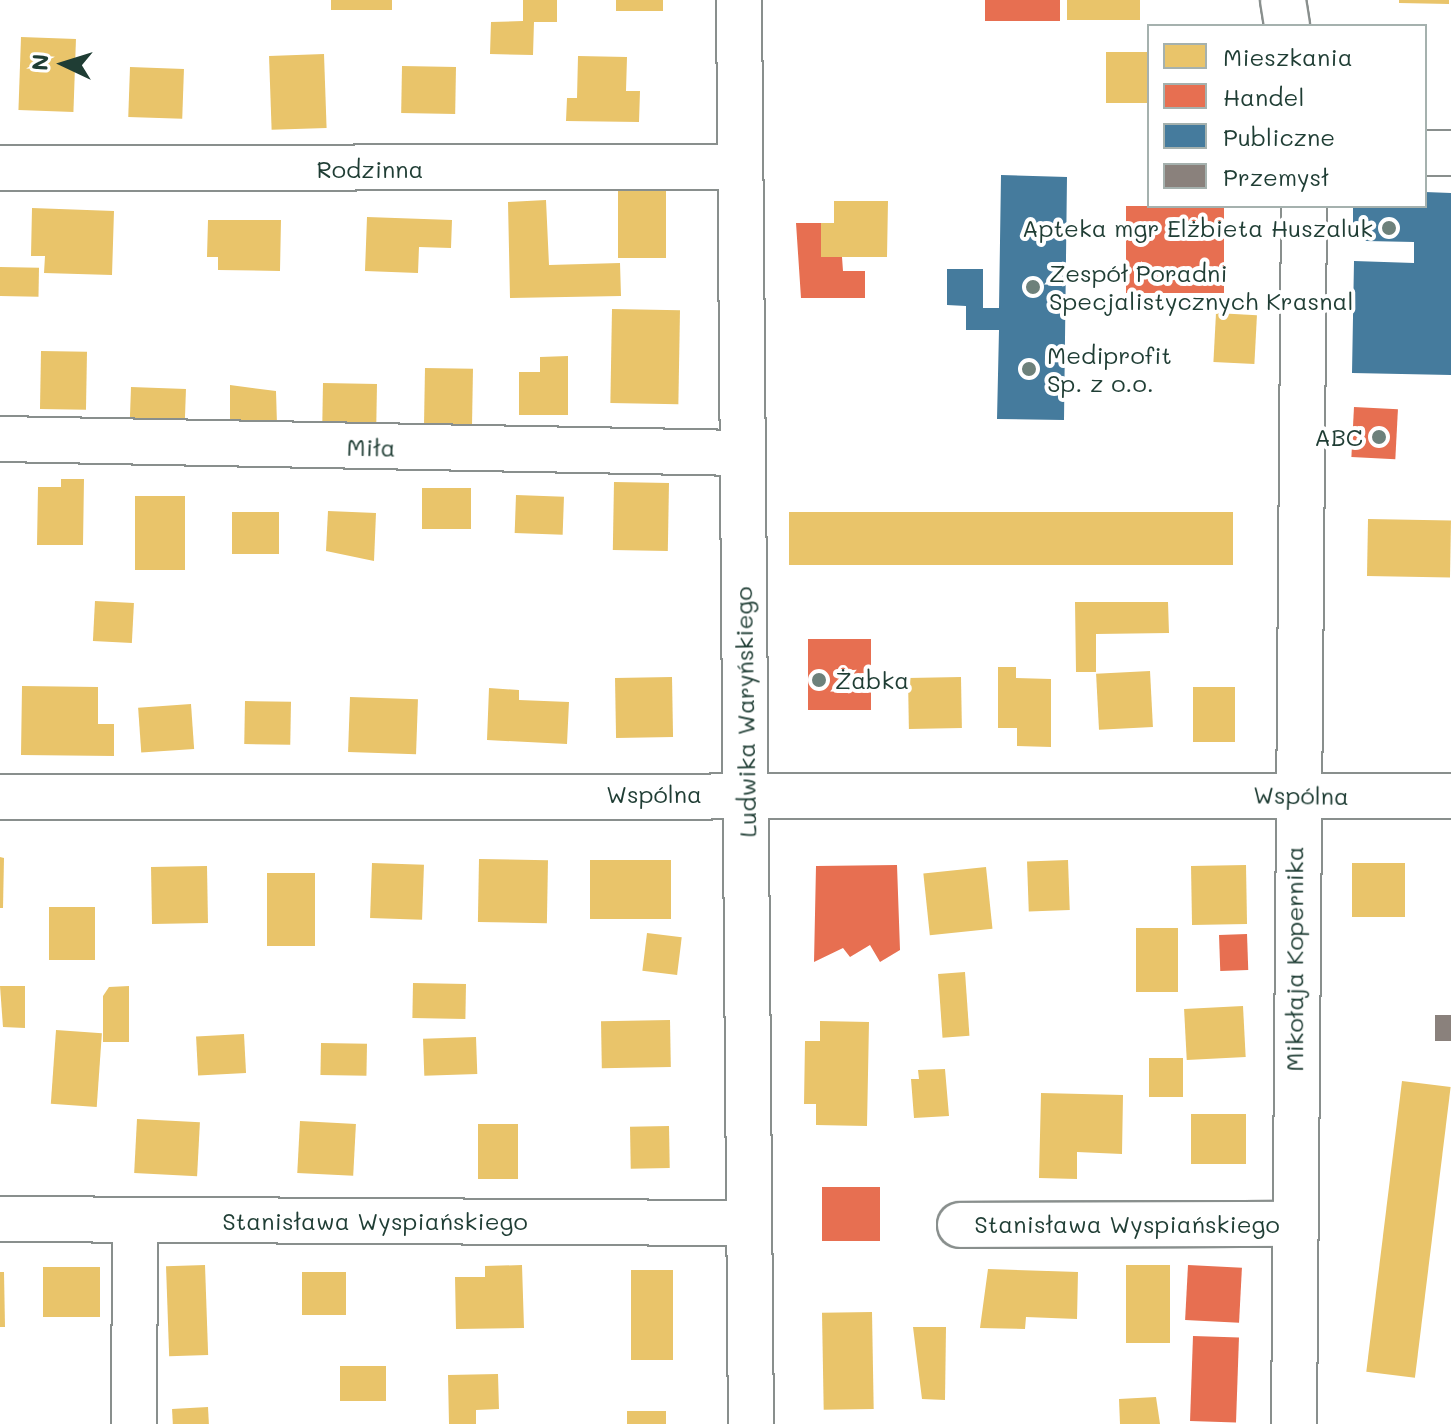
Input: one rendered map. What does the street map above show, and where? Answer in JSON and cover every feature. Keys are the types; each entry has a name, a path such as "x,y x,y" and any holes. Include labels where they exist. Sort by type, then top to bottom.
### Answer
{"street":[{"name":"Ludwika Waryńskiego","path":"739,0 751,1424"},
{"path":"1283,0 1287,24"},
{"path":"1427,153 1451,153"},
{"name":"Rodzinna","path":"0,168 740,167"},
{"name":"Mikołaja Kopernika","path":"1294,1424 1294,795 1304,208"},
{"name":"Miła","path":"0,439 743,453"},
{"name":"Wspólna","path":"0,797 1451,796"},
{"name":"Stanisława Wyspiańskiego","path":"0,1219 749,1223"},
{"path":"134,1424 135,1221"},
{"name":"Stanisława Wyspiańskiego","path":"960,1225 1294,1224"}],"building: Mieszkania":[{"path":"331,0 392,0 392,10 331,10"},
{"path":"523,0 557,0 557,22 534,22 533,55 490,54 491,22 523,21"},
{"path":"616,0 663,0 663,11 616,11"},
{"path":"1067,0 1140,0 1140,20 1067,20"},
{"path":"1399,0 1449,0 1449,4 1399,3"},
{"path":"21,37 76,39 73,112 18,110"},
{"path":"1106,52 1147,52 1147,103 1106,103"},
{"path":"324,54 327,128 272,130 269,56"},
{"path":"578,56 627,57 626,91 640,91 639,122 566,121 567,98 577,98"},
{"path":"402,66 456,67 455,114 401,113"},
{"path":"130,67 184,69 182,119 128,117"},
{"path":"618,188 666,188 666,258 618,258"},
{"path":"546,200 549,265 620,263 621,296 510,298 508,202"},
{"path":"834,201 888,201 887,257 821,257 821,223 834,223"},
{"path":"32,208 114,211 112,275 44,273 45,256 31,256"},
{"path":"367,217 452,220 451,248 419,247 418,273 365,271"},
{"path":"208,220 281,220 280,271 218,270 218,257 207,257"},
{"path":"0,267 39,268 38,297 0,296"},
{"path":"612,309 680,310 678,404 610,403"},
{"path":"1216,313 1257,315 1254,364 1213,362"},
{"path":"41,351 87,352 86,410 40,409"},
{"path":"568,356 568,415 519,415 519,372 540,372 540,357"},
{"path":"425,368 473,369 472,428 424,427"},
{"path":"323,383 377,384 376,431 322,430"},
{"path":"230,385 276,391 277,425 230,426"},
{"path":"131,387 186,389 184,434 129,432"},
{"path":"61,479 84,479 83,545 37,545 38,487 61,487"},
{"path":"614,482 669,483 668,551 613,550"},
{"path":"422,488 471,488 471,529 422,529"},
{"path":"516,495 564,497 563,535 515,533"},
{"path":"135,496 185,496 185,570 135,570"},
{"path":"328,511 376,513 374,561 326,551"},
{"path":"232,512 279,512 279,554 232,554"},
{"path":"789,512 1233,512 1233,565 789,565"},
{"path":"1368,519 1451,520 1450,577 1367,576"},
{"path":"95,601 134,603 132,643 93,641"},
{"path":"1075,602 1168,602 1169,633 1096,634 1096,672 1076,672"},
{"path":"998,667 1016,667 1016,678 1051,679 1051,747 1017,746 1017,728 998,728"},
{"path":"1150,671 1153,727 1099,730 1096,674"},
{"path":"672,677 673,737 616,738 615,678"},
{"path":"961,677 962,728 909,729 908,678"},
{"path":"22,686 98,687 98,724 114,724 114,756 21,755"},
{"path":"1193,687 1235,687 1235,742 1193,742"},
{"path":"489,688 519,690 519,700 569,702 567,744 487,740"},
{"path":"350,697 418,699 416,754 348,752"},
{"path":"245,701 291,702 290,745 244,744"},
{"path":"191,704 194,749 141,753 138,708"},
{"path":"0,857 4,858 3,908 0,908"},
{"path":"479,859 548,860 547,923 478,922"},
{"path":"590,860 671,860 671,919 590,919"},
{"path":"1068,860 1070,910 1029,911 1027,861"},
{"path":"372,863 424,865 422,920 370,918"},
{"path":"1352,863 1405,863 1405,917 1352,917"},
{"path":"1246,865 1247,924 1192,925 1191,866"},
{"path":"207,866 208,923 152,924 151,867"},
{"path":"986,867 992,929 930,935 923,874"},
{"path":"267,873 315,873 315,946 267,946"},
{"path":"49,907 95,907 95,960 49,960"},
{"path":"1136,928 1178,928 1178,992 1136,992"},
{"path":"647,933 682,937 677,975 642,971"},
{"path":"965,972 969,1036 943,1038 938,974"},
{"path":"413,983 466,984 465,1019 412,1018"},
{"path":"0,986 25,986 25,1028 3,1027"},
{"path":"129,986 129,1042 103,1042 103,996 109,987"},
{"path":"1243,1006 1246,1057 1187,1060 1184,1009"},
{"path":"670,1020 671,1067 602,1068 601,1021"},
{"path":"820,1021 869,1022 867,1126 816,1125 816,1104 804,1104 805,1041 820,1041"},
{"path":"56,1030 102,1033 97,1107 51,1104"},
{"path":"244,1034 246,1073 198,1075 196,1037"},
{"path":"476,1037 477,1074 424,1076 423,1039"},
{"path":"321,1043 367,1044 366,1076 320,1075"},
{"path":"1149,1058 1183,1058 1183,1097 1149,1097"},
{"path":"945,1069 949,1116 914,1118 911,1079 919,1079 918,1070"},
{"path":"1402,1081 1451,1087 1415,1378 1366,1372"},
{"path":"1041,1093 1123,1095 1122,1154 1077,1152 1077,1179 1039,1178"},
{"path":"1191,1114 1246,1114 1246,1164 1191,1164"},
{"path":"137,1119 200,1122 197,1176 134,1173"},
{"path":"300,1121 356,1124 353,1176 297,1173"},
{"path":"478,1124 518,1124 518,1179 478,1179"},
{"path":"669,1126 670,1168 631,1169 630,1127"},
{"path":"205,1265 208,1355 169,1356 166,1266"},
{"path":"522,1265 524,1328 456,1329 455,1277 485,1277 485,1266"},
{"path":"1126,1265 1170,1265 1170,1343 1126,1343"},
{"path":"43,1267 100,1267 100,1317 43,1317"},
{"path":"988,1269 1078,1272 1077,1319 1026,1317 1025,1329 980,1328"},
{"path":"631,1270 673,1270 673,1360 631,1360"},
{"path":"0,1272 4,1272 5,1327 0,1327"},
{"path":"302,1272 346,1272 346,1315 302,1315"},
{"path":"872,1312 874,1409 824,1410 822,1313"},
{"path":"913,1327 946,1327 945,1400 922,1399"},
{"path":"340,1366 386,1366 386,1401 340,1401"},
{"path":"498,1374 499,1409 476,1410 476,1424 449,1424 448,1375"},
{"path":"1156,1397 1160,1424 1120,1424 1119,1399"},
{"path":"208,1407 209,1424 173,1424 172,1409"},
{"path":"627,1411 666,1411 666,1424 627,1424"}],"building: Handel":[{"path":"985,0 1060,0 1060,21 985,21"},
{"path":"1126,206 1224,208 1224,293 1126,293"},
{"path":"796,223 821,223 821,257 842,257 843,271 865,271 865,298 801,298"},
{"path":"1354,407 1398,409 1395,459 1351,457"},
{"path":"808,639 871,639 871,710 808,710"},
{"path":"897,865 900,950 880,962 870,945 850,957 843,948 814,962 816,866"},
{"path":"1247,934 1248,970 1220,971 1219,935"},
{"path":"822,1187 880,1187 880,1241 822,1241"},
{"path":"1188,1265 1242,1268 1239,1323 1185,1320"},
{"path":"1193,1336 1239,1338 1236,1423 1190,1421"}],"building: Publiczne":[{"name":"Zespół Poradni Specjalistycznych Krasnal","path":"1001,175 1067,177 1064,420 997,419 999,330 966,330 966,306 947,305 947,269 983,269 983,308 999,308"},
{"path":"1427,192 1451,193 1451,375 1352,373 1354,261 1414,263 1414,242 1366,241 1353,225 1353,208 1427,208"}],"building: Przemysł":[{"path":"1435,1015 1451,1015 1451,1041 1435,1041"}],"place":[{"name":"Apteka mgr Elżbieta Huszaluk","path":"1389,228"},
{"name":"Zespół Poradni Specjalistycznych Krasnal","path":"1033,287"},
{"name":"Mediprofit Sp. z o.o.","path":"1029,369"},
{"name":"ABC","path":"1379,437"},
{"name":"Żabka","path":"819,680"}]}
